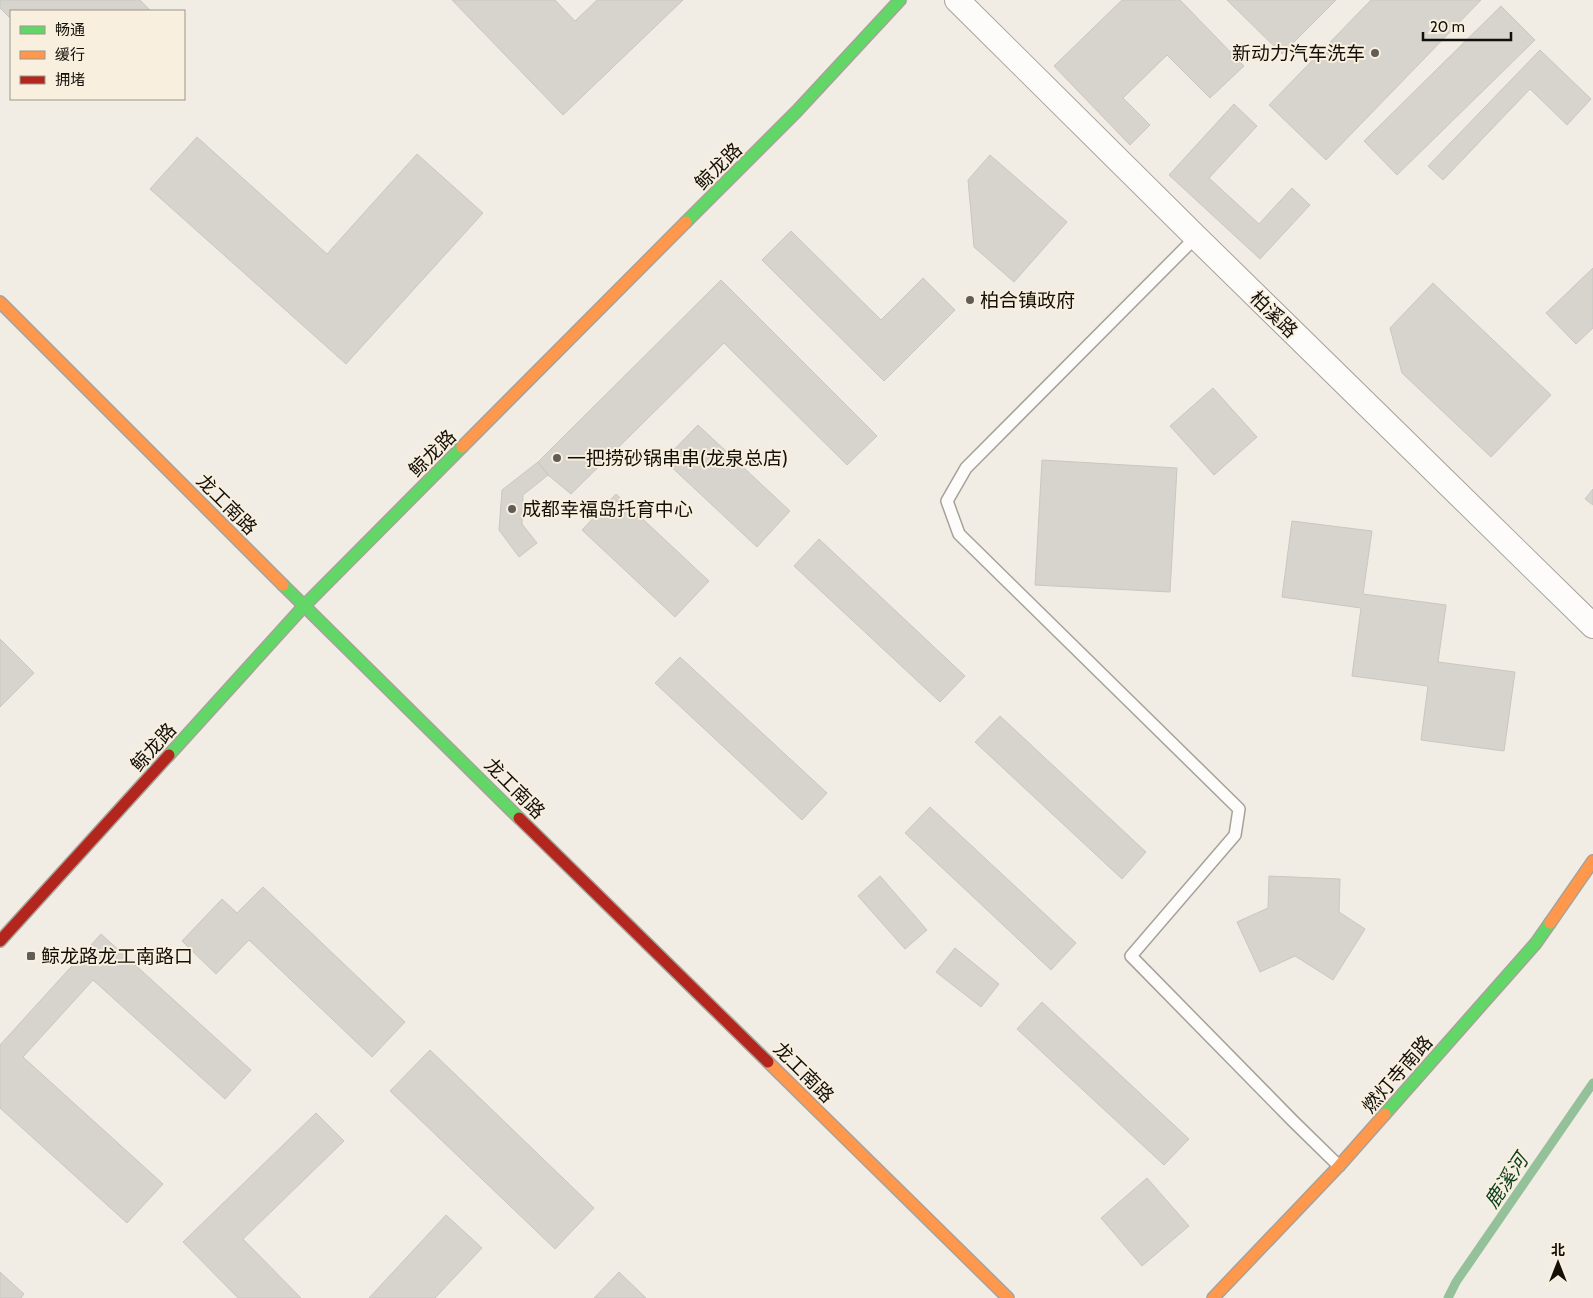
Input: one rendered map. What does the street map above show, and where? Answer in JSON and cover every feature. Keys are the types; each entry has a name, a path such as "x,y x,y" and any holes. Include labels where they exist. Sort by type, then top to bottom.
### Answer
{"street":[{"name":"鲸龙路","path":"0,941 304,606 798,111 900,0"},
{"name":"柏溪路","path":"957,0 1593,626"},
{"name":"龙工南路","path":"0,302 304,606 1008,1298"},
{"name":"燃灯寺南路","path":"1214,1298 1340,1166 1536,943 1593,861"}],"lane":[{"path":"1196,237 966,468 948,501 959,534 1239,809 1235,835 1131,956 1293,1121 1340,1166"}],"building":[{"path":"0,0 140,0 150,10 10,10 10,18 0,8"},
{"path":"452,0 555,0 575,21 597,0 683,0 563,115"},
{"path":"1122,0 1180,0 1244,66 1210,98 1167,55 1123,98 1150,125 1130,145 1054,66"},
{"path":"1227,0 1336,0 1282,54"},
{"name":"新动力汽车洗车","path":"1371,0 1481,0 1326,160 1269,105"},
{"path":"1501,6 1535,40 1397,175 1364,141"},
{"path":"1540,50 1591,99 1567,125 1530,89 1443,180 1428,166"},
{"path":"1234,104 1257,126 1209,178 1259,224 1292,188 1310,205 1260,259 1169,175"},
{"path":"197,137 327,254 417,154 483,213 346,364 150,189"},
{"path":"990,155 1067,222 1014,282 974,247 968,180"},
{"path":"791,231 881,320 923,278 955,310 884,381 762,260"},
{"path":"1593,268 1593,328 1576,344 1546,313"},
{"path":"721,280 877,436 847,465 724,343 571,494 548,475 538,462"},
{"path":"1433,283 1551,395 1491,457 1402,373 1390,328"},
{"path":"1213,388 1257,437 1214,475 1170,426"},
{"path":"698,425 790,511 757,547 664,460"},
{"path":"1042,460 1177,468 1170,592 1035,585"},
{"name":"成都幸福岛托育中心","path":"538,462 548,475 523,495 522,524 537,543 519,557 499,530 502,490"},
{"path":"1593,489 1593,505 1585,499"},
{"path":"616,494 709,581 675,617 582,530"},
{"path":"1292,521 1372,531 1363,594 1446,605 1438,662 1515,672 1504,751 1421,740 1428,686 1352,676 1361,608 1282,597"},
{"path":"819,539 965,676 940,702 794,566"},
{"path":"0,639 34,673 0,707"},
{"path":"680,657 827,793 802,820 655,683"},
{"path":"1000,716 1146,852 1122,879 975,742"},
{"path":"930,807 1076,943 1051,970 905,833"},
{"path":"880,876 927,930 905,949 858,896"},
{"path":"1269,876 1340,879 1339,912 1365,929 1333,980 1295,956 1260,972 1237,922 1268,908"},
{"path":"263,887 405,1022 372,1057 249,940 216,974 182,941 222,899 237,913"},
{"path":"101,934 251,1070 225,1099 93,980 23,1057 163,1184 127,1223 0,1108 0,1045"},
{"path":"955,948 999,984 981,1007 936,972"},
{"path":"1042,1002 1189,1139 1164,1165 1017,1029"},
{"path":"430,1050 594,1208 555,1249 390,1091"},
{"path":"316,1113 344,1141 243,1239 301,1298 238,1298 183,1242"},
{"path":"1147,1178 1189,1226 1142,1266 1101,1218"},
{"path":"446,1215 482,1248 435,1298 369,1298"},
{"path":"0,1272 24,1294 21,1298 0,1298"},
{"path":"619,1272 646,1298 594,1298"}],"waterway":[{"name":"鹿溪河","path":"1448,1298 1456,1282 1593,1083"}],"traffic: fast":[{"path":"686,222 797,111 900,0"},
{"path":"169,755 304,606 462,447"},
{"path":"283,585 519,818"},
{"path":"1385,1114 1536,943 1550,923"}],"traffic: slow":[{"path":"462,447 686,222"},
{"path":"0,302 283,585"},
{"path":"1550,923 1593,861"},
{"path":"768,1062 1008,1298"},
{"path":"1213,1298 1339,1166 1385,1114"}],"traffic: jam":[{"path":"0,941 169,755"},
{"path":"519,818 768,1062"}],"place":[{"name":"新动力汽车洗车","path":"1375,53"},
{"name":"柏合镇政府","path":"970,300"},
{"name":"一把捞砂锅串串(龙泉总店)","path":"557,458"},
{"name":"成都幸福岛托育中心","path":"512,509"},
{"name":"鲸龙路龙工南路口","path":"31,956"}]}
